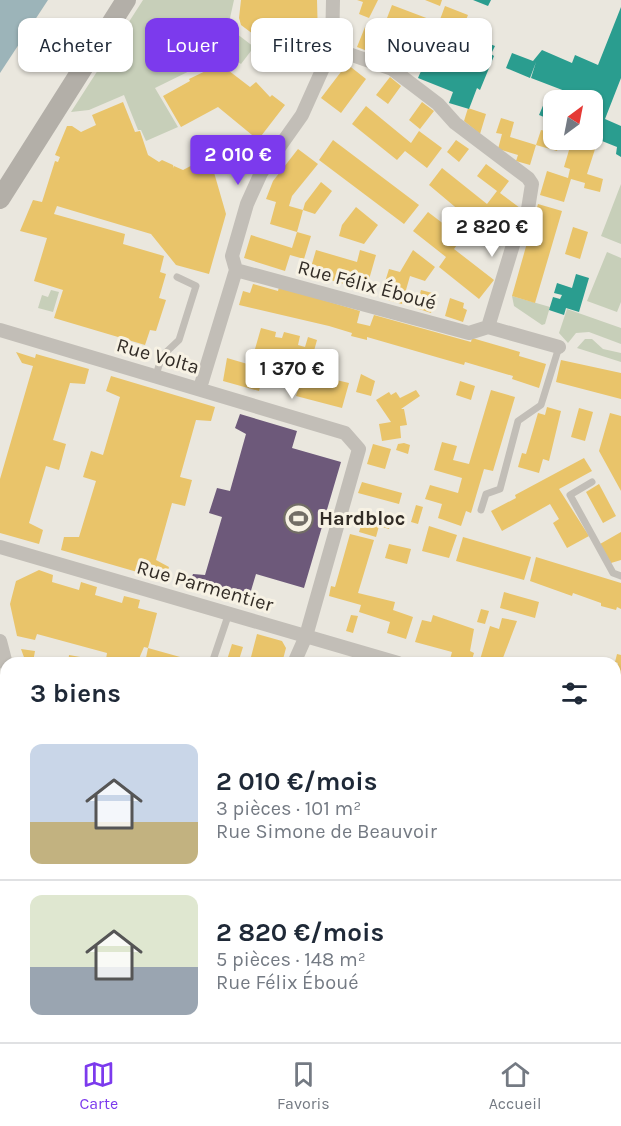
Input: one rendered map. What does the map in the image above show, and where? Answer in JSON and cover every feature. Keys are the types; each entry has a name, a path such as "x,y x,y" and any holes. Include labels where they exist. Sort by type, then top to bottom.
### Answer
{"main road":[{"path":"0,175 113,0"},
{"path":"0,199 126,0"}],"street":[{"path":"333,0 333,18"},
{"path":"353,55 392,69 438,104 455,123 528,178 532,184 528,209 520,222 488,327"},
{"path":"200,388 236,270 232,256 247,204 261,173 302,115 321,72"},
{"name":"Rue Félix Éboué","path":"236,270 469,333 488,327 559,347"},
{"name":"Rue Volta","path":"0,330 345,433 359,449 306,636 297,657"},
{"name":"Rue Parmentier","path":"0,547 378,657"},
{"path":"0,640 4,657"}],"lane":[{"path":"156,375 162,356 179,340 196,286 177,277"},
{"path":"481,510 486,494 500,489 518,421 541,405 559,347"},
{"path":"592,483 570,495 613,573 621,576"},
{"path":"214,657 229,613"}],"green space":[{"path":"143,0 234,0 230,18 145,18 145,72 188,72 155,88 178,127 146,141 141,130 138,130 124,95 89,110 71,112 97,72 133,72 131,18"},
{"path":"239,35 251,45 251,51 241,64 239,63"},
{"path":"621,184 621,244 601,236"},
{"path":"607,252 621,258 621,302 617,312 587,301"},
{"path":"51,290 59,292 53,312 38,308 42,295 48,297"},
{"path":"512,296 550,307 545,324 542,325 514,306"},
{"path":"567,309 621,328 621,344 589,332 576,333 568,343 559,333"},
{"path":"585,339 592,339 603,349 621,353 621,362 577,348"}],"water":[{"path":"0,0 48,0 36,18 18,18 18,46 0,73"}],"building: Logements":[{"path":"241,0 317,0 317,18 251,18 251,32 241,25 239,18"},
{"path":"357,0 378,0 369,18 359,14 363,2"},
{"path":"425,0 442,0 440,6"},
{"path":"392,5 426,18 387,18"},
{"path":"445,6 468,15 467,18 441,18"},
{"path":"365,27 365,50 357,47"},
{"path":"353,69 366,79 341,113 321,98 341,72 353,72"},
{"path":"203,72 230,72 250,87 256,82 270,97 272,95 285,105 258,140 218,107 181,127 163,96 190,81 189,79"},
{"path":"390,77 401,86 388,104 376,95"},
{"path":"123,102 135,132 140,131 148,155 159,162 162,160 173,165 174,168 174,166 183,170 204,159 205,162 211,162 226,214 209,274 176,265 151,234 57,206 54,214 125,234 123,244 164,256 160,272 166,274 159,298 166,300 156,331 150,330 145,345 54,318 63,290 34,281 47,238 20,231 33,200 42,202 55,161 58,162 60,157 55,155 67,126 72,126 81,132 96,125 92,115"},
{"path":"422,102 434,111 420,129 409,120"},
{"path":"366,106 411,143 419,131 442,148 427,168 405,151 397,160 352,124"},
{"path":"468,108 486,114 480,134 464,121"},
{"path":"501,118 514,122 510,137 536,145 530,165 516,161 518,155 498,149 502,134 496,133"},
{"path":"541,130 543,130 543,147 536,145"},
{"path":"333,140 419,205 404,224 319,160"},
{"path":"456,140 469,149 459,162 447,152"},
{"path":"298,149 318,164 292,196 289,206 303,210 297,232 270,224 276,202 266,199 273,181"},
{"path":"569,150 595,150 587,174 603,179 600,192 584,188 585,183 571,179 564,202 540,195 547,171 568,178 570,169 564,167"},
{"path":"486,164 509,181 500,193 520,208 505,228 482,210 473,222 429,185 442,168 487,204 497,191 477,176"},
{"path":"321,182 332,191 315,214 303,210 305,203"},
{"path":"538,204 562,211 535,303 512,296"},
{"path":"356,207 378,225 364,244 339,236 342,225"},
{"path":"428,212 462,238 454,249 494,280 479,299 439,267 446,257 413,231"},
{"path":"573,227 588,232 580,259 565,254"},
{"path":"297,232 311,236 304,259 290,255 285,271 244,258 251,235 292,248"},
{"path":"316,250 357,262 360,250 376,255 366,290 309,274"},
{"path":"413,250 435,267 425,281 410,276 402,304 380,298 389,269 400,272"},
{"path":"253,284 278,291 279,287 360,311 357,323 370,326 374,315 471,342 472,338 520,352 519,356 546,364 539,388 512,379 513,376 465,362 464,365 367,337 367,340 351,336 352,333 329,326 239,305 243,291 250,293"},
{"path":"421,290 436,294 431,313 416,308"},
{"path":"450,298 464,303 463,308 467,310 463,322 445,316"},
{"path":"261,328 276,332 275,337 282,338 284,332 300,336 298,345 305,347 308,337 317,340 312,358 303,356 305,348 300,362 277,356 278,352 271,350 270,354 255,349"},
{"path":"16,352 35,358 36,354 89,369 85,384 70,383 53,440 66,444 59,470 46,466 29,523 43,530 39,544 0,533 0,479 33,366 22,363"},
{"path":"227,358 265,369 259,391 223,381"},
{"path":"561,360 621,373 621,399 556,382"},
{"path":"303,374 323,379 322,383 326,385 328,378 349,383 342,408 296,396"},
{"path":"361,374 375,381 371,396 356,392"},
{"path":"111,376 215,407 211,421 196,420 180,477 192,480 185,506 172,503 156,560 169,567 165,580 61,550 64,537 79,537 96,481 83,477 91,451 103,455 120,397 106,391"},
{"path":"460,381 475,386 471,400 456,395"},
{"path":"416,390 420,396 401,409 404,409 407,425 400,426 401,438 382,441 379,424 391,422 376,400 389,392 391,395 396,392 400,398"},
{"path":"491,390 515,397 493,471 484,469 471,513 466,511 461,526 438,518 442,504 425,499 430,485 458,493 462,478 434,470 442,442 457,446 453,460 469,464"},
{"path":"547,407 561,411 549,461 543,459 539,473 518,467 522,453 526,454 538,413 545,415"},
{"path":"579,408 593,412 585,441 571,437"},
{"path":"610,413 621,416 621,491 599,451"},
{"path":"373,444 391,449 385,469 367,464"},
{"path":"398,444 410,445 408,454 396,450"},
{"path":"584,458 592,471 559,489 589,536 567,548 553,523 559,519 550,504 502,531 491,511 516,498 515,495"},
{"path":"362,482 402,493 399,504 358,493"},
{"path":"599,484 616,516 603,523 586,492"},
{"path":"416,505 423,507 418,524 411,522"},
{"path":"365,512 391,519 389,529 379,526 376,537 359,532"},
{"path":"429,526 457,535 449,558 422,551"},
{"path":"621,532 621,560 611,563 600,544"},
{"path":"350,534 374,540 358,593 395,602 393,610 413,617 406,639 387,633 390,622 359,612 361,605 329,596 331,586 335,587"},
{"path":"463,537 531,557 524,580 456,561"},
{"path":"389,544 411,549 407,564 385,558"},
{"path":"536,557 621,583 621,609 601,606 601,603 573,593 572,596 530,581"},
{"path":"39,570 53,575 52,582 79,590 81,582 97,587 95,595 122,603 124,596 140,600 138,608 157,613 148,648 144,647 140,657 106,657 107,653 37,634 35,640 17,636 10,604 16,581"},
{"path":"504,592 539,602 535,618 500,608"},
{"path":"481,609 489,611 485,624 477,622"},
{"path":"351,615 358,616 353,633 346,631"},
{"path":"433,615 474,629 470,651 474,653 473,657 451,657 452,652 415,642 422,620 431,622"},
{"path":"502,618 517,621 503,657 481,657 490,626 499,629"},
{"path":"257,634 282,641 286,648 284,657 251,657"},
{"path":"232,644 243,647 240,657 228,657"},
{"path":"148,648 180,657 146,657"},
{"path":"21,649 35,651 34,657 24,657"}],"building: Bureaux":[{"path":"240,414 297,431 292,448 341,462 304,588 256,574 247,604 189,585 193,574 205,575 222,517 209,513 217,488 230,491 246,434 235,428"}],"building: Écoles":[{"path":"473,0 491,0 488,6"},
{"path":"621,7 621,78 605,119 621,126 621,157 616,154 617,147 603,141 603,90 562,90 531,78 536,62 530,78 506,68 512,53 533,61 542,50 572,63 575,55 598,65"},
{"path":"421,72 487,72 480,90 477,88 469,109 449,103 453,92 418,78"},
{"path":"576,274 589,278 579,312 566,308 564,315 549,310 553,297 560,299 562,295 554,293 557,283 572,288"}],"place":[{"name":"Hardbloc","path":"298,518"}]}
